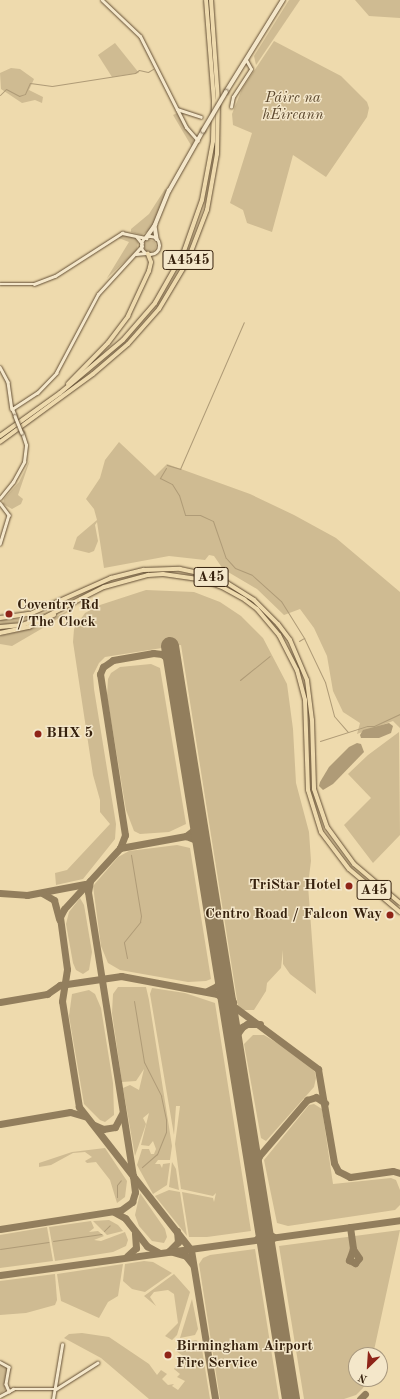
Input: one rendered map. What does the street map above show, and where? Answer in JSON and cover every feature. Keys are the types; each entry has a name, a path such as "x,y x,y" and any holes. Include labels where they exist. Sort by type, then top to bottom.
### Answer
{"highway":[{"name":"A4545","path":"0,436 53,398 104,357 142,320 169,282 192,234 203,196 213,141 213,94 206,0"},
{"name":"A4545","path":"0,442 93,374 128,344 163,303 187,262 207,210 217,154 218,100 211,0"},
{"path":"53,398 103,348 128,316 150,268 147,254"},
{"name":"A45","path":"0,618 30,614 111,578 144,570 180,569 203,574 227,583 254,600 282,629 302,666 311,700 312,768 316,800 331,834 354,864 400,903"},
{"name":"A45","path":"0,627 22,625 121,580 164,574 200,579 222,587 257,609 279,635 297,670 305,700 306,771 313,809 321,832 349,869 400,912"},
{"path":"0,633 30,627 72,603"}],"main road":[{"path":"155,225 158,250 147,254 142,245 155,225 169,191 226,92 283,0"},
{"path":"146,238 157,239"}],"street":[{"path":"102,0 140,36 189,133 198,141"},
{"path":"231,107 233,97 251,69 246,60"},
{"path":"177,109 201,117"},
{"path":"0,284 13,282 24,285 42,281 54,276 119,234 127,233 146,238"},
{"path":"12,409 37,393 56,373 98,294 115,273 142,245 136,236"},
{"path":"134,255 147,254"},
{"path":"0,367 7,379 12,409 26,445 24,462 13,482 0,498"},
{"path":"0,503 10,514 0,544"},
{"path":"53,1399 62,1345"},
{"path":"0,1362 9,1366 6,1384 9,1391"},
{"path":"0,1396 9,1391 54,1389 97,1363"}],"green space":[{"path":"289,0 300,0 256,65 254,56"},
{"path":"355,0 400,0 400,18 369,16"},
{"name":"Páirc na hÉireann","path":"274,41 341,76 367,102 369,108 367,117 326,177 293,155 272,232 247,223 243,210 230,203 252,133 233,125 232,114 242,89"},
{"path":"115,43 139,73 112,77 98,55"},
{"path":"11,68 20,69 34,79 29,90 43,97 42,103 35,100 22,103 1,89 0,73"},
{"path":"177,113 194,141 192,147 173,115"},
{"path":"165,189 167,191 151,229 142,235 131,232 131,229 149,214"},
{"path":"126,234 134,236 138,242 137,250 107,278 129,242 116,237"},
{"path":"148,240 152,240 156,246 152,252 148,252 144,248 144,244"},
{"path":"119,442 155,476 167,464 250,494 294,515 336,538 400,592 400,728 393,721 357,734 360,723 343,712 333,691 327,656 314,628 300,609 284,615 257,589 223,569 214,556 209,555 205,560 169,556 104,568 97,522 95,525 98,541 94,551 89,553 73,549 77,537 97,520 94,509 86,499 100,478 105,460"},
{"path":"30,460 18,495 23,499 21,504 12,509 3,504 4,499 19,482"},
{"path":"146,590 194,592 220,602 241,616 263,638 287,684 293,729 296,783 309,832 311,861 308,885 316,994 290,974 283,964 283,950 281,968 267,983 266,991 254,1010 240,1010 238,1006 181,645 105,657 99,663 93,675 94,689 116,824 115,839 83,879 56,885 55,873 67,870 110,824 100,812 100,800 93,775 73,642 74,629 85,613 100,605"},
{"path":"67,611 68,612 48,625 12,646 0,644 0,636 35,628"},
{"path":"49,612 26,621 0,625 0,620 21,619"},
{"path":"151,664 160,668 186,824 169,832 140,834 134,831 126,810 107,696 108,679 111,673 120,667"},
{"path":"399,732 400,835 373,863 344,825 371,798 348,774 368,755"},
{"path":"177,845 190,848 211,979 206,981 188,982 120,970 108,963 101,946 93,886 118,857 129,851"},
{"path":"80,898 84,905 92,952 89,970 83,974 76,970 73,963 66,924 69,912"},
{"path":"118,987 146,987 149,1000 172,1146 170,1160 158,1160 155,1164 160,1164 162,1168 163,1164 170,1163 167,1185 153,1194 137,1165 142,1149 149,1149 151,1154 154,1154 156,1149 153,1141 149,1146 141,1145 149,1113 143,1118 146,1124 135,1156 123,1088 130,1085 139,1090 144,1069 136,1081 122,1082 112,1013 113,994"},
{"path":"152,988 185,993 215,1003 251,1231 207,1237 189,1237 182,1192 213,1198 214,1202 216,1193 213,1196 181,1189 175,1144 180,1106 176,1106 174,1135 150,994"},
{"path":"89,990 95,994 101,1008 113,1083 114,1115 105,1122 100,1120 84,1104 69,1016 72,994"},
{"path":"253,1035 264,1035 287,1049 308,1064 315,1072 316,1078 314,1087 266,1141 261,1138 244,1044"},
{"path":"314,1104 322,1109 333,1184 391,1178 396,1180 400,1190 400,1205 395,1210 288,1226 277,1223 264,1160 309,1105"},
{"path":"105,1148 127,1181 125,1197 117,1203 110,1180 96,1162 87,1163 85,1161 92,1157 85,1152 73,1153 51,1165 39,1167 39,1163 72,1152"},
{"path":"172,1162 176,1169 179,1190 169,1187"},
{"path":"169,1190 180,1192 187,1236 155,1196"},
{"path":"140,1193 165,1229 167,1237 164,1243 152,1241 139,1226 135,1215"},
{"path":"109,1220 118,1225 123,1231 107,1235 93,1221"},
{"path":"91,1221 94,1228 89,1232 98,1231 104,1236 94,1240 101,1241 125,1232 128,1240 126,1246 113,1252 55,1261 49,1227"},
{"path":"47,1227 53,1261 0,1268 0,1235"},
{"path":"400,1230 375,1347 348,1347 348,1387 363,1387 356,1395 344,1399 304,1399 279,1246"},
{"path":"255,1249 279,1399 220,1399 199,1264 203,1258 210,1255"},
{"path":"144,1261 153,1262 172,1273 145,1292 132,1289 123,1281 125,1264"},
{"path":"123,1264 118,1296 108,1302 99,1318 61,1301 57,1274"},
{"path":"55,1274 57,1300 55,1305 26,1313 0,1315 0,1281"},
{"path":"174,1274 190,1292 177,1335 172,1340 165,1336 178,1323 174,1294 168,1290 154,1292 150,1297 156,1306 144,1296"},
{"path":"192,1299 198,1329 195,1335 180,1338"},
{"path":"82,1333 109,1337 149,1364 157,1375 161,1370 167,1374 162,1379 168,1385 174,1384 172,1386 178,1390 185,1381 177,1377 180,1374 174,1369 183,1356 176,1351 185,1342 196,1340 201,1343 210,1399 149,1399 101,1358 64,1338 69,1334"},
{"path":"0,1363 8,1368 5,1390 0,1394"}],"shaded area":[{"path":"389,723 393,726 391,733 379,738 361,738 360,735 363,730"},
{"path":"357,743 361,744 364,752 333,784 323,790 319,786 320,782 329,767 349,747"}],"waterway":[{"path":"0,95 6,89 19,96 25,94 30,83 52,86 135,73 139,70 148,72 153,69"},
{"path":"167,465 180,469 244,322"},
{"path":"166,468 160,478 172,484 179,495 185,515 200,515 213,521 226,558 235,568 252,575 281,601 304,638 325,682 334,716 348,732"},
{"path":"299,641 304,638"},
{"path":"240,680 270,656"},
{"path":"320,741 367,726 374,726 400,714"},
{"path":"127,958 124,942 140,922 141,916 131,855"},
{"path":"134,1001 144,1062 161,1096 166,1119 166,1132 157,1154 142,1167"},
{"path":"117,1197 117,1185 121,1180"},
{"path":"104,1231 110,1225"},
{"path":"53,1241 101,1234"},
{"path":"0,1249 48,1242"}],"taxiway":[{"path":"120,848 125,835 100,674 103,667 113,660 153,653 162,654 168,659 173,668"},
{"path":"186,836 195,829 197,817"},
{"path":"0,1229 121,1210 132,1202 135,1192 133,1176 79,1107 62,1001 67,969 60,917 64,909 120,848 186,836 196,840 202,847"},
{"path":"90,881 88,892 133,1176 191,1250 215,1399"},
{"path":"0,893 27,895 85,884"},
{"path":"42,893 54,900 59,919"},
{"path":"207,991 217,986 222,973"},
{"path":"0,1002 47,994 60,985 121,976 217,994 318,1069 334,1163 338,1171 350,1177 393,1171 400,1173"},
{"path":"224,984 233,1002"},
{"path":"233,1040 242,1027 247,1024 260,1024"},
{"path":"254,1168 259,1156 307,1100 316,1097 325,1103"},
{"path":"0,1124 70,1112 84,1116"},
{"path":"94,1125 103,1129 115,1127 122,1114"},
{"path":"114,1212 125,1218 147,1246 158,1252"},
{"path":"0,1275 400,1220"},
{"path":"350,1227 353,1249 349,1260 355,1263 359,1258 353,1249"},
{"path":"177,1231 178,1242 169,1251 186,1256 193,1265"},
{"path":"257,1239 264,1231 274,1237"},
{"path":"127,1256 136,1248 135,1233"},
{"path":"257,1239 262,1241 267,1248 269,1241 274,1237"},
{"path":"360,1399 365,1394"}],"runway":[{"path":"170,646 291,1399"}],"place":[{"name":"Coventry Rd / The Clock","path":"9,614"},
{"name":"BHX 5","path":"38,734"},
{"name":"TriStar Hotel","path":"349,886"},
{"name":"Centro Road / Falcon Way","path":"390,915"},
{"name":"Birmingham Airport Fire Service","path":"168,1355"}]}
